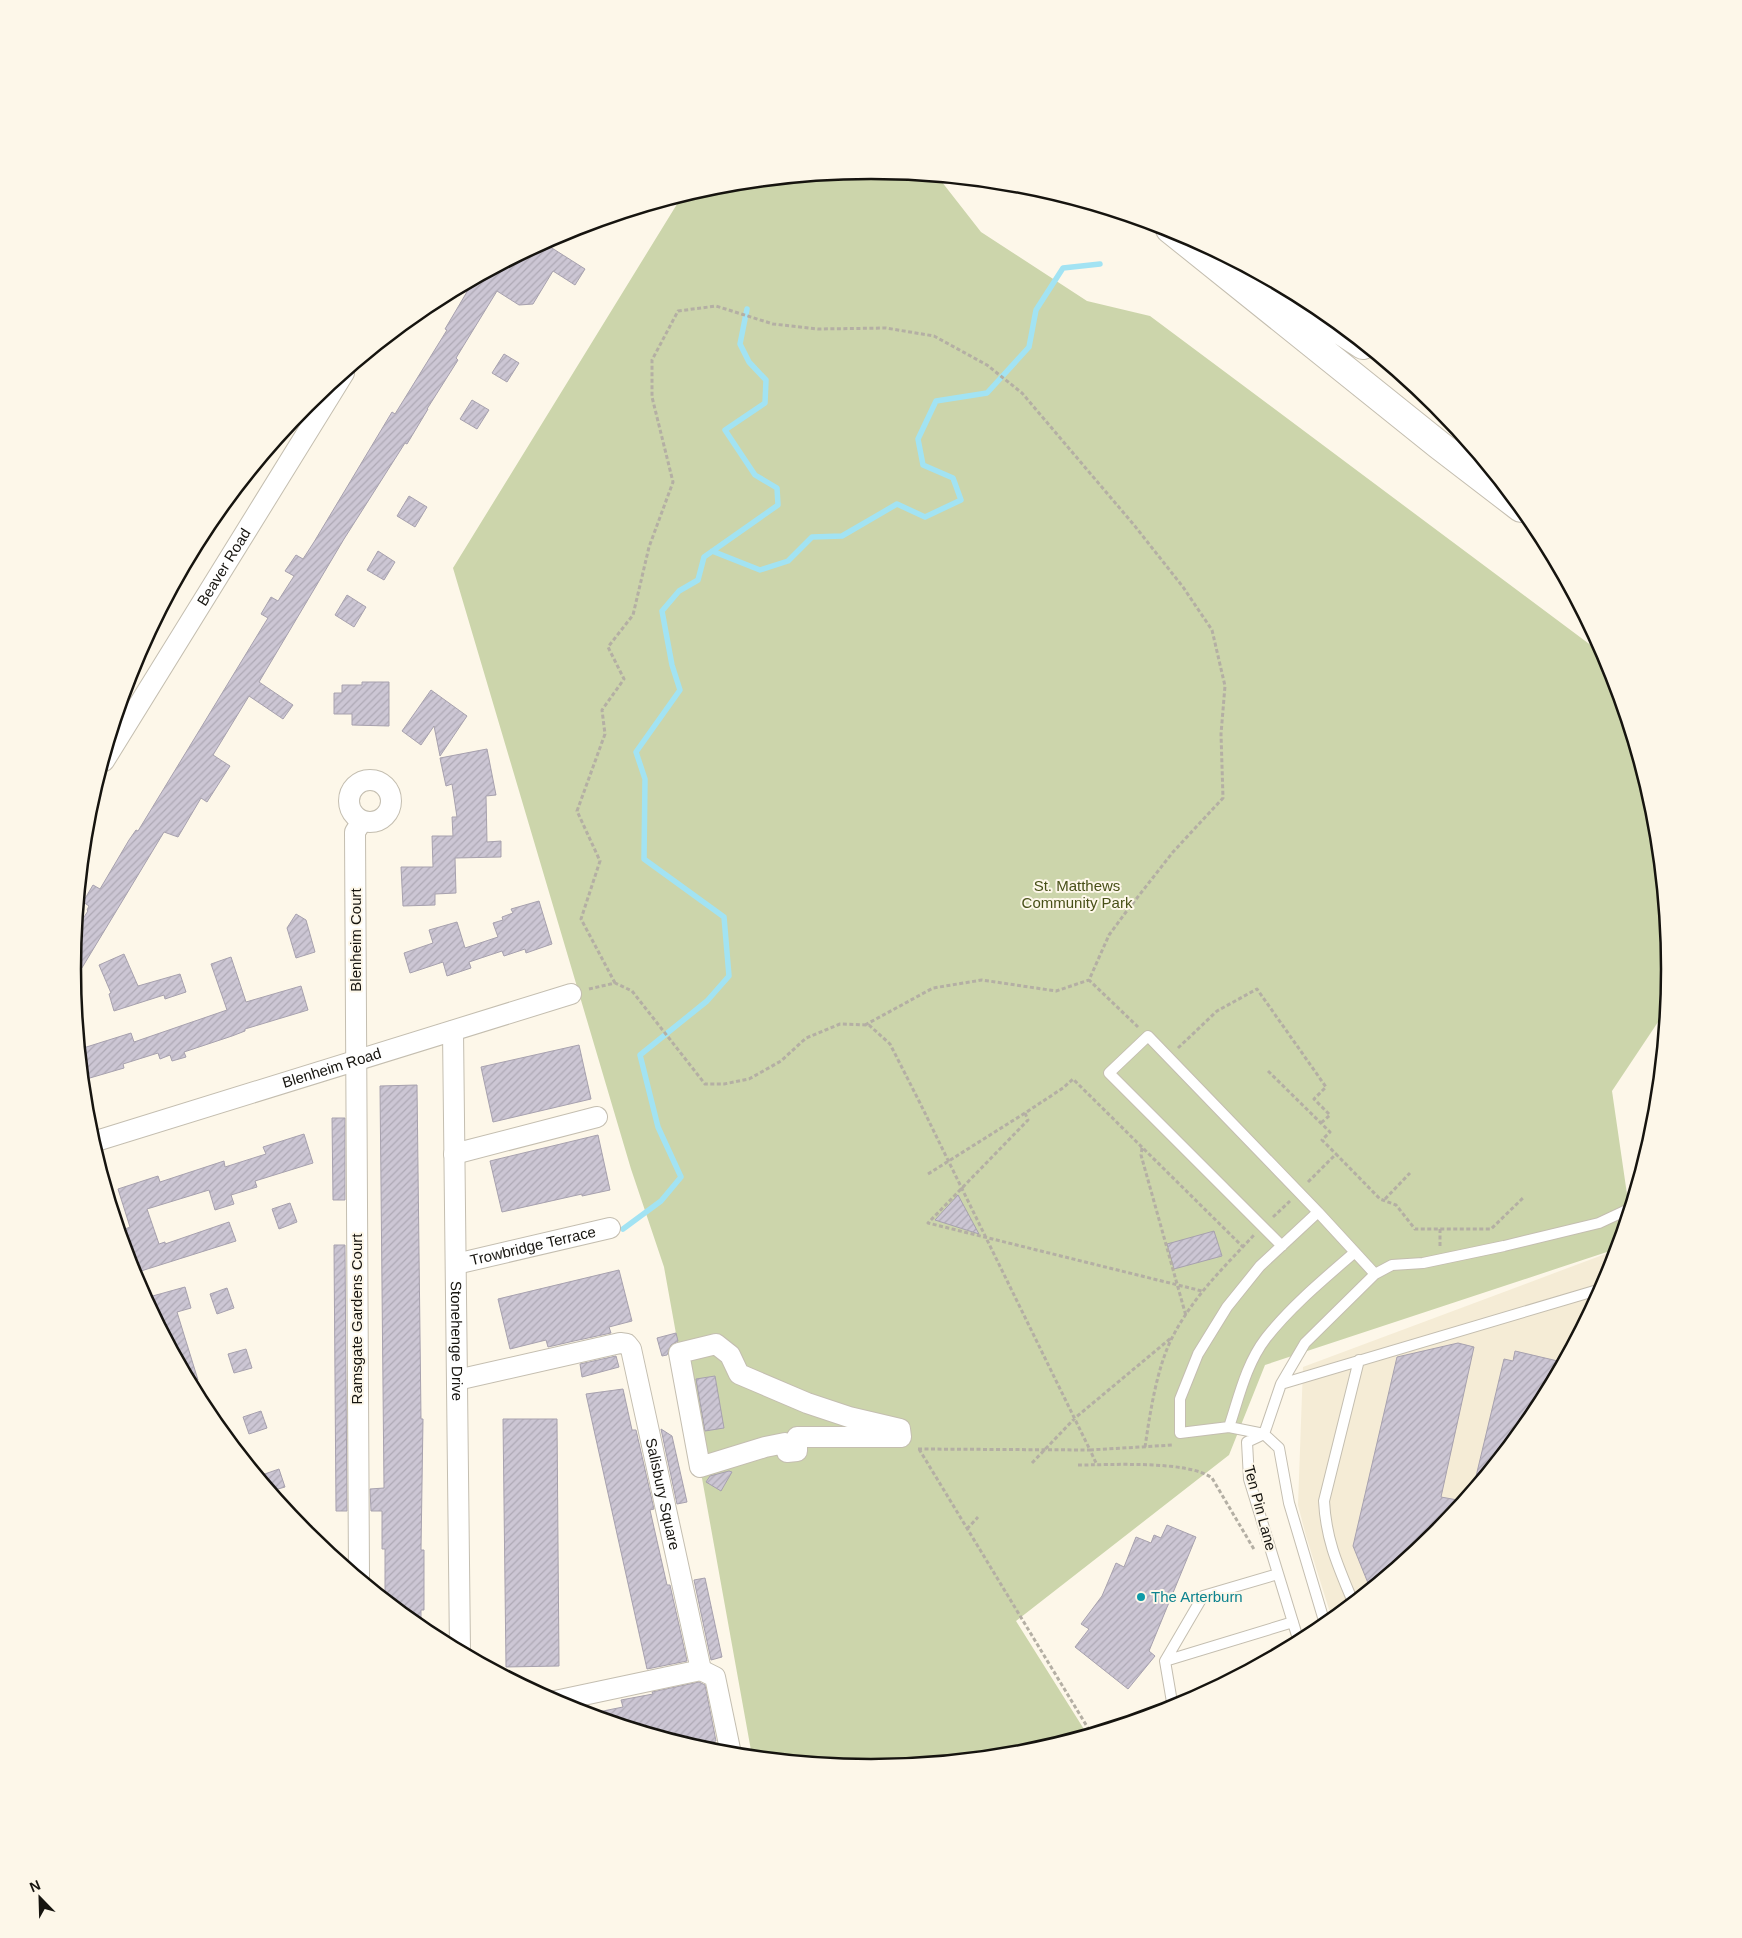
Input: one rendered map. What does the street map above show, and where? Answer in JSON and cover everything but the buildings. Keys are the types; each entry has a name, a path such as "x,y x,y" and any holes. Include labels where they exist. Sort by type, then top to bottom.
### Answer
{"highway":[{"path":"1193,248 1502,493"}],"street":[{"name":"Beaver Road","path":"114,745 332,393"},
{"name":"Blenheim Court","path":"356,1060 355,832 362,821"},
{"name":"Blenheim Road","path":"100,1140 577,992"},
{"name":"Stonehenge Drive","path":"453,1031 460,1643"},
{"name":"Ramsgate Gardens Court","path":"356,1060 359,1570"},
{"path":"454,1154 597,1117"},
{"name":"Trowbridge Terrace","path":"456,1264 610,1228"},
{"name":"Salisbury Square","path":"457,1380 620,1343 626,1344 631,1349 701,1670"},
{"path":"716,1344 730,1355 739,1374 807,1403 849,1418 900,1429 900,1434 901,1437 797,1437 797,1451 787,1452 785,1444 765,1447 700,1467 679,1354 716,1344"},
{"path":"568,1698 701,1670 715,1677 729,1746"}],"lane":[{"path":"1282,1246 1109,1073 1148,1036 1299,1192 1375,1274"},
{"path":"1318,1212 1260,1266 1227,1307 1198,1354 1180,1399 1180,1433 1229,1427 1264,1434 1281,1384 1305,1343 1375,1274 1392,1266 1423,1263 1599,1223 1623,1211"},
{"path":"1229,1427 1245,1376 1265,1339 1305,1296 1355,1252"},
{"path":"1281,1384 1591,1292"},
{"path":"1351,1597 1330,1545 1325,1523 1324,1501 1359,1360"},
{"name":"Ten Pin Lane","path":"1296,1635 1249,1479 1246,1442 1264,1434 1278,1448 1290,1503 1323,1617"},
{"path":"1172,1700 1165,1661 1203,1596 1278,1574"},
{"path":"1165,1661 1293,1622"}],"path":[{"path":"865,1025 933,988 982,980 1056,991 1089,980 1109,935 1174,852 1222,798 1221,734 1226,686 1212,630 1183,587 1083,463 1022,393 987,365 934,336 886,328 818,329 773,324 716,306 678,311 652,360 652,397 673,482 649,547 633,615 608,647 624,679 602,710 605,734 577,812 600,861 581,920 615,983 632,991 705,1084 724,1084 749,1079 781,1061 806,1038 840,1024 865,1025 869,1025 890,1044 1097,1465"},
{"path":"1089,980 1127,1018"},
{"path":"577,992 615,983"},
{"path":"1169,1058 1217,1011 1257,988 1326,1087 1314,1099 1330,1115 1321,1123"},
{"path":"1268,1071 1330,1132 1322,1140 1380,1199 1385,1199 1396,1205 1415,1228 1491,1229 1524,1197"},
{"path":"928,1174 1025,1113 1063,1088 1073,1079 1242,1247"},
{"path":"1025,1113 1028,1120 928,1223 1202,1291"},
{"path":"1142,1148 1141,1155 1186,1316"},
{"path":"1146,1447 1151,1410 1159,1376 1172,1337 1202,1291 1242,1247 1336,1154"},
{"path":"1385,1199 1410,1173"},
{"path":"1032,1463 1075,1418 1172,1337"},
{"path":"900,1434 910,1434 1087,1728"},
{"path":"918,1449 1090,1450 1182,1445"},
{"path":"1078,1465 1159,1466 1205,1472 1212,1478 1255,1552"},
{"path":"967,1529 978,1517"}],"shaded area":[{"path":"1608,1253 1579,1318 1555,1364 1528,1408 1498,1450 1465,1490 1392,1563 1330,1612 1298,1505 1303,1367"}],"green space":[{"name":"St. Matthews Community Park","path":"871,179 943,183 981,232 1087,301 1150,316 1591,645 1619,715 1646,815 1659,917 1661,969 1659,1020 1612,1091 1627,1196 1608,1252 1265,1365 1229,1455 1016,1621 1084,1729 1025,1744 923,1757 871,1759 819,1757 751,1749 664,1267 631,1169 453,568 677,204 717,194 819,181"}],"waterway":[{"path":"712,551 760,570 788,561 812,537 842,536 897,504 925,517 961,500 953,478 923,465 918,439 936,401 987,393 1029,347 1036,310 1063,268 1100,264"},
{"path":"623,1229 661,1201 681,1177 658,1127 640,1055 707,1001 729,976 724,917 644,859 645,779 636,752 680,690 672,665 662,611 679,591 698,580 704,557 778,505 777,488 755,475 725,430 765,403 766,380 749,362 740,344 747,309"}],"place":[{"name":"The Arterburn","path":"1141,1597"}]}
